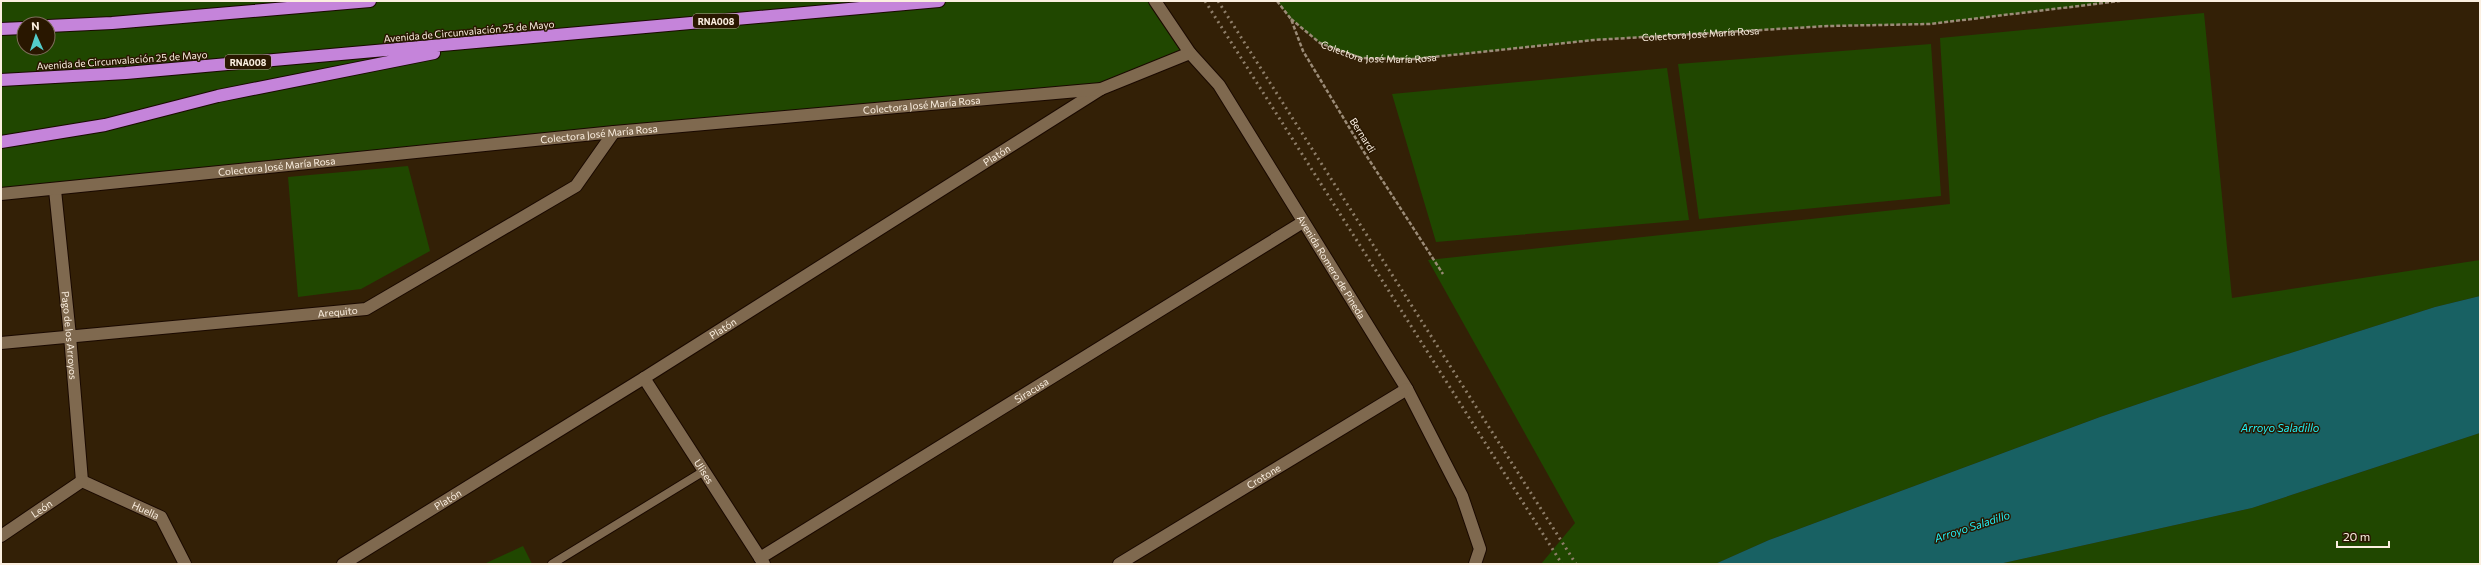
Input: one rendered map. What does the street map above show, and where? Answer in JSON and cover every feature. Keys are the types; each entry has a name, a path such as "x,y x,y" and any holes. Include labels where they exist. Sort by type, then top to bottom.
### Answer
{"highway":[{"path":"56,26 112,23 370,1"},
{"name":"Avenida de Circunvalación 25 de Mayo","path":"1,80 126,73 938,1"},
{"path":"1,29 16,28"},
{"path":"1,142 105,125 218,96 494,41"}],"street":[{"name":"Avenida Romero de Pineda","path":"1155,1 1190,53 1219,86 1407,389 1462,496 1480,549 1475,564"},
{"name":"Colectora José María Rosa","path":"1,194 55,190 270,165 614,132 1101,89 1190,53"},
{"name":"Platón","path":"343,564 644,378 1101,89"},
{"name":"Arequito","path":"1,343 366,309 576,186 614,132"},
{"name":"Pago de los Arroyos","path":"55,190 70,336 82,481"},
{"name":"Siracusa","path":"762,561 1303,222"},
{"name":"Ulises","path":"644,378 762,561"},
{"name":"Crotone","path":"1119,564 1407,389"},
{"name":"León","path":"1,536 82,481"},
{"name":"Huella","path":"82,481 161,517 185,564"}],"lane":[{"path":"552,564 704,471"}],"path":[{"name":"Bernardi","path":"1277,1 1291,19 1303,51 1364,152 1443,274"},
{"name":"Colectora José María Rosa","path":"1291,19 1320,43 1362,58 1414,59 1594,40 1828,26 1930,24 2120,1"}],"green space":[{"path":"1,1 1155,1 1190,53 1101,89 1,194"},
{"path":"1277,1 2120,1 1930,24 1828,26 1594,40 1414,59 1361,58 1320,43 1291,19"},
{"path":"2204,13 2232,298 2480,260 2480,296 2435,307 2259,363 2100,417 1769,540 1715,564 1541,564 1575,523 1428,260 1950,204 1940,38"},
{"path":"1931,44 1941,196 1699,219 1678,64"},
{"path":"1667,68 1689,220 1436,242 1392,94"},
{"path":"408,166 430,251 361,289 298,297 288,177"},
{"path":"2480,433 2480,564 1999,564 2252,508"},
{"path":"523,546 532,564 484,564"}],"water":[{"name":"Arroyo Saladillo","path":"2480,296 2480,433 2252,508 1999,564 1715,564 1769,540 2100,417 2259,363 2435,307"}],"railway":[{"path":"1205,1 1562,564"},
{"path":"1218,1 1576,564"}]}
